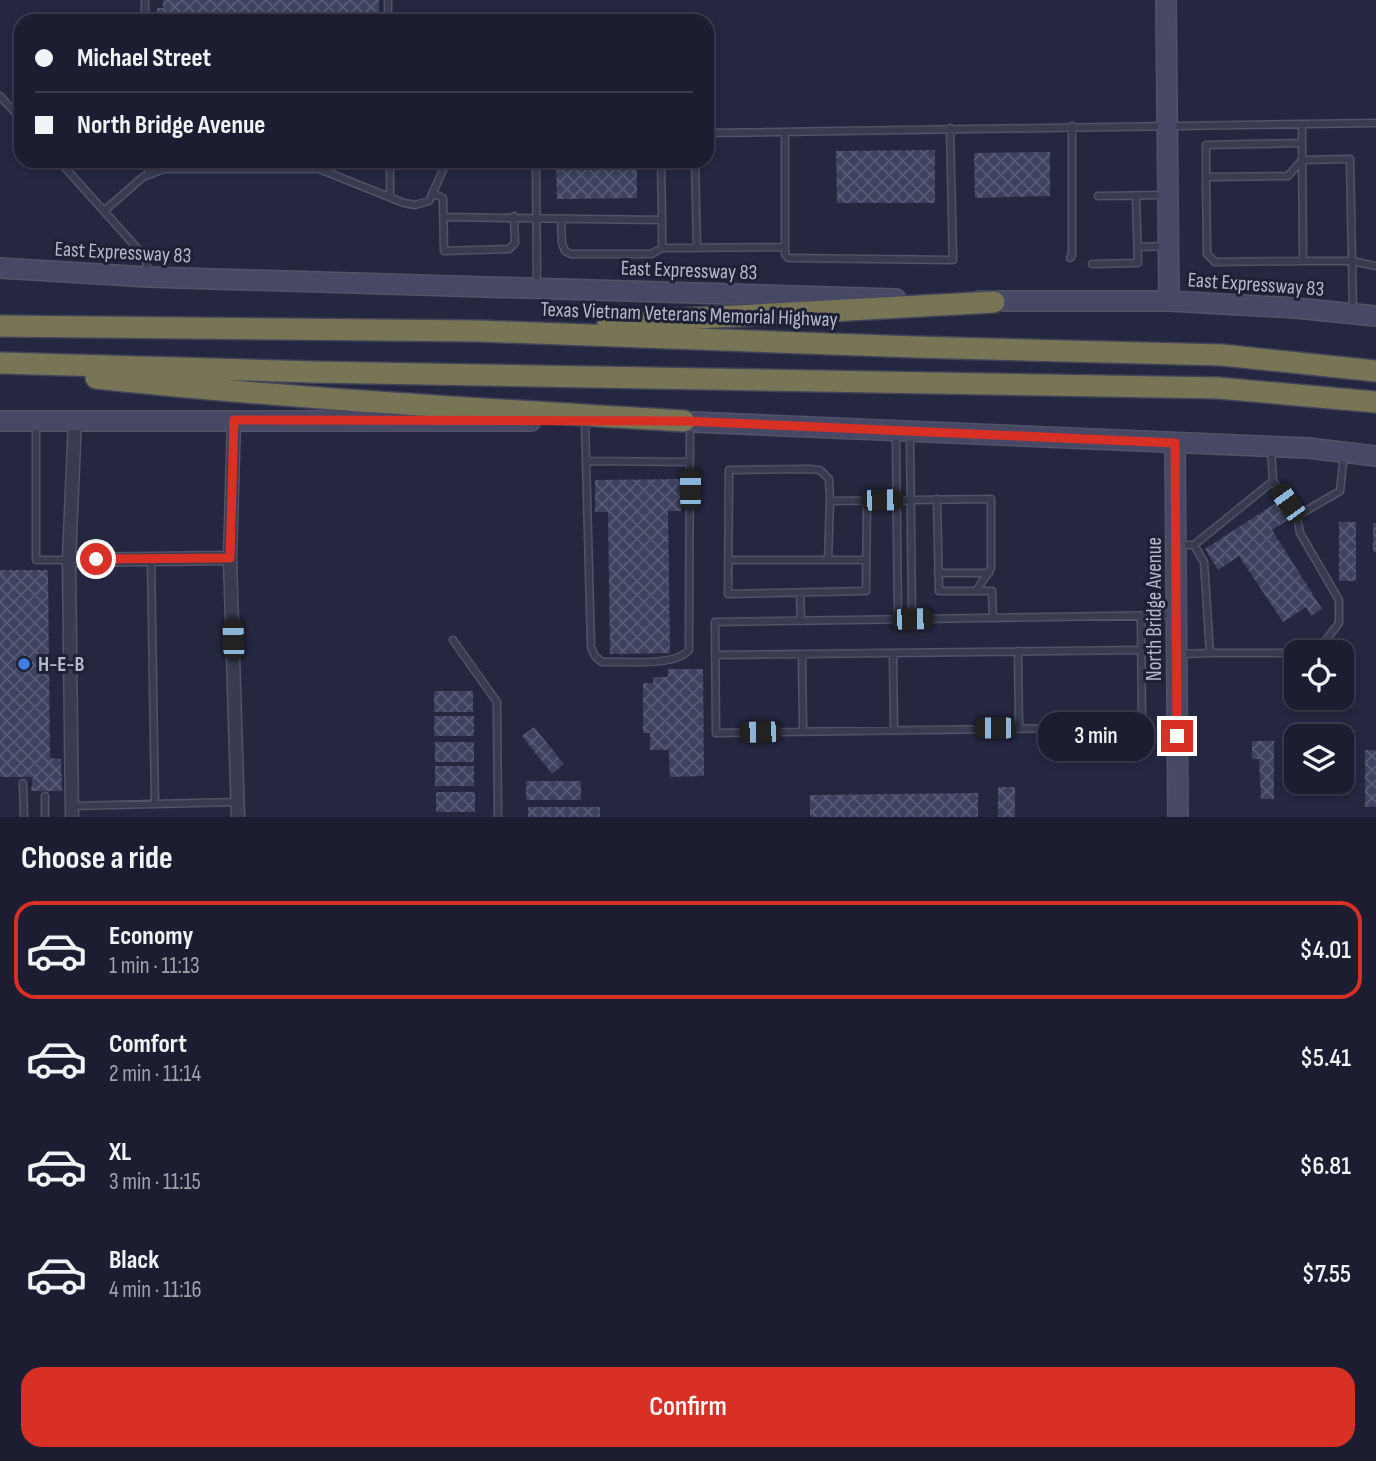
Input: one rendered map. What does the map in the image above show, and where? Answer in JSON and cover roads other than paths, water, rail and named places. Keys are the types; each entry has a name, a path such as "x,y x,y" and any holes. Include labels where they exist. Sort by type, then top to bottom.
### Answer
{"highway":[{"path":"479,331 994,302"},
{"name":"Texas Vietnam Veterans Memorial Highway","path":"0,326 479,331 1222,355 1376,371"},
{"path":"0,366 1218,388 1376,402"},
{"path":"0,366 184,388 388,404 687,421"}],"main road":[{"path":"1166,0 1169,301"},
{"name":"East Expressway 83","path":"0,268 148,278 994,302 1169,301 1376,316"},
{"path":"0,421 687,421 1271,446 1376,456"},
{"name":"North Bridge Avenue","path":"1175,443 1185,545 1176,615 1178,817"}],"street":[{"path":"72,812 69,560 75,419"},
{"path":"234,420 230,558 238,817"},
{"path":"69,560 230,558"}],"lane":[{"path":"0,96 14,111"},
{"path":"0,107 9,106"},
{"path":"714,133 1376,123"},
{"path":"1302,124 1303,261"},
{"path":"1070,258 1072,126"},
{"path":"785,132 785,254 788,258 953,260 950,128"},
{"path":"1302,144 1206,145 1207,254 1215,262 1352,261 1376,266"},
{"path":"1206,177 1288,176 1302,160 1350,159 1353,313"},
{"path":"65,168 146,258 148,278"},
{"path":"148,168 148,174"},
{"path":"104,211 148,174 164,169 235,168"},
{"path":"310,168 339,175 415,205 429,201 444,168"},
{"path":"390,168 390,197"},
{"path":"536,168 537,289"},
{"path":"661,168 662,248"},
{"path":"695,168 697,248"},
{"path":"432,193 443,198 444,251 492,251 513,247 514,216"},
{"path":"1098,196 1168,195"},
{"path":"1092,264 1138,263 1136,196"},
{"path":"444,217 662,220"},
{"path":"561,220 562,243 565,251 571,254 650,254 662,248 786,247"},
{"path":"1138,247 1168,246"},
{"path":"36,420 36,560 69,560"},
{"path":"585,421 591,647 602,662 672,660 683,657 689,650 690,462 687,421"},
{"path":"898,619 897,500 903,430"},
{"path":"903,430 911,500 912,619"},
{"path":"1271,446 1273,481 1297,516 1300,533 1339,600 1339,623 1326,640"},
{"path":"1297,516 1340,491 1345,452"},
{"path":"586,461 690,462"},
{"path":"828,560 829,479 820,470 729,470 728,594 866,591 867,500"},
{"path":"1210,653 1205,562 1185,545 1273,481"},
{"path":"937,499 939,591 992,591 993,618"},
{"path":"830,501 991,499 991,568 975,591"},
{"path":"151,559 155,804"},
{"path":"729,560 866,560"},
{"path":"938,573 989,573"},
{"path":"800,593 801,621"},
{"path":"1141,616 1142,727 716,733 715,622 1176,615"},
{"path":"453,640 497,702 498,817"},
{"path":"715,655 1141,650"},
{"path":"1018,651 1019,728"},
{"path":"893,653 894,730"},
{"path":"1177,654 1284,653"},
{"path":"802,654 803,731"},
{"path":"23,783 24,817"},
{"path":"45,796 45,817"},
{"path":"72,812 155,804 237,802"}],"place":[{"name":"H-E-B","path":"24,664"}]}
